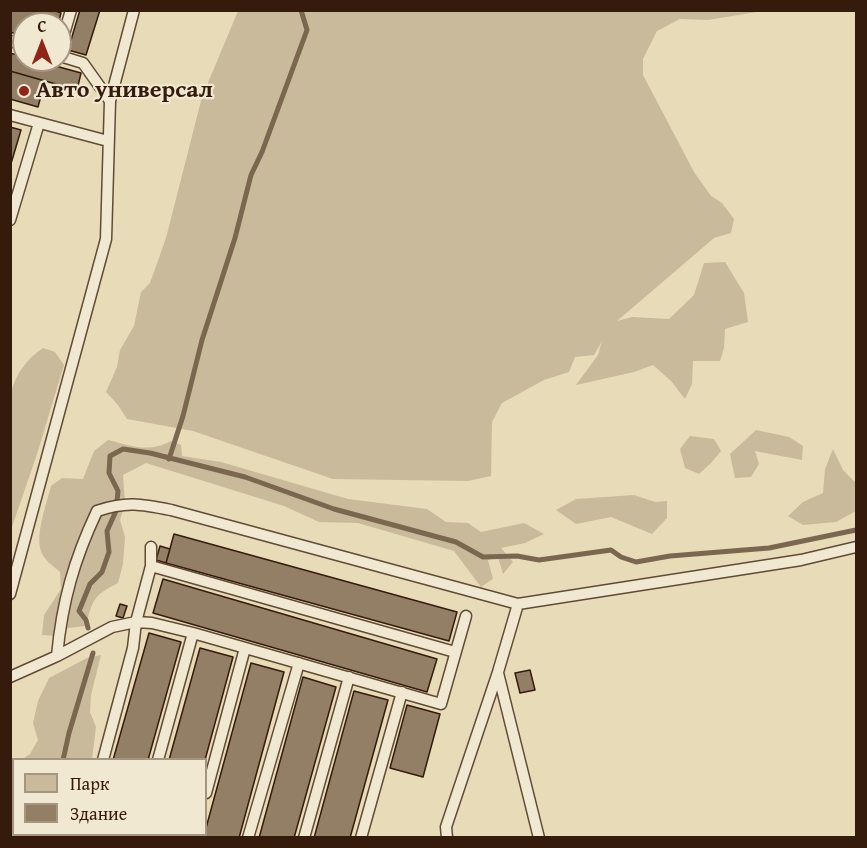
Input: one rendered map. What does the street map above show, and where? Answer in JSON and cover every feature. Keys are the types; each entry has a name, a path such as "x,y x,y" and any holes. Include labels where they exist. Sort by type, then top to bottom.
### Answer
{"lane":[{"path":"10,594 106,239 110,101 134,10"},
{"path":"72,60 83,63 110,101"},
{"path":"10,115 108,141"},
{"path":"10,220 39,123"},
{"path":"57,656 60,619 80,546 97,511 117,504 146,505 171,510 518,604 801,560 856,547"},
{"path":"103,758 133,648 136,622 151,566 152,547"},
{"path":"151,566 455,652"},
{"path":"447,837 446,828 518,604"},
{"path":"10,677 57,656 112,627 136,622 152,623 441,704 466,616"},
{"path":"158,758 193,633"},
{"path":"207,790 245,648"},
{"path":"248,837 298,663"},
{"path":"498,672 539,837"},
{"path":"304,837 349,677"},
{"path":"361,837 402,692"}],"green space":[{"path":"238,11 763,11 708,20 680,19 657,31 643,59 643,75 694,172 711,196 722,203 734,219 731,233 714,238 617,321 632,317 669,319 694,295 704,263 725,262 744,293 748,322 725,329 724,348 720,361 693,361 692,384 685,399 671,381 653,365 634,372 576,385 598,355 602,341 594,355 575,357 569,372 544,380 502,403 492,422 491,476 468,481 333,479 193,431 127,419 106,392 117,367 120,350 134,326 141,292 150,283 166,238 202,97"},
{"path":"43,348 55,352 64,365 11,530 11,393 23,367"},
{"path":"756,430 789,437 803,446 802,460 755,451 759,464 751,477 735,478 730,454"},
{"path":"690,436 714,439 721,451 699,474 685,468 680,449"},
{"path":"108,440 148,448 171,441 181,445 182,456 221,462 348,499 427,509 446,522 468,523 481,532 524,523 544,534 525,543 501,548 513,562 503,574 498,557 488,560 493,579 481,587 454,551 358,523 319,522 284,506 146,463 123,475 125,503 120,520 125,537 123,564 118,583 95,599 86,626 68,628 54,636 42,635 44,615 61,589 60,572 44,557 39,536 51,486 62,478 83,479 94,451"},
{"path":"833,449 843,470 856,483 856,511 836,522 803,525 788,516 803,502 823,493 825,469"},
{"path":"634,495 655,502 667,501 667,518 652,534 611,517 576,524 556,510 576,499"},
{"path":"101,655 91,695 90,712 96,727 92,758 24,758 30,754 38,740 33,723 38,701 49,678 87,658"},
{"path":"12,770 12,836 71,837 11,837 10,773"}],"building":[{"path":"10,10 58,12 12,12 12,33 10,32"},
{"path":"80,10 100,10 86,55 72,51 72,37"},
{"path":"10,53 12,54 12,72 10,71"},
{"path":"10,71 45,81 38,107 10,99"},
{"path":"72,71 81,73 77,90 14,72"},
{"path":"10,127 21,130 10,167"},
{"path":"174,534 457,612 449,641 166,563"},
{"path":"160,546 170,549 166,563 156,560"},
{"path":"163,579 437,659 427,692 153,613"},
{"path":"120,604 127,606 123,618 116,616"},
{"path":"149,633 181,642 149,758 114,758"},
{"path":"200,648 233,657 206,758 170,758"},
{"path":"251,663 284,672 239,838 203,838 207,836 207,824"},
{"path":"530,670 535,690 520,693 515,673"},
{"path":"303,677 336,687 294,838 259,838"},
{"path":"354,691 388,700 350,838 314,838"},
{"path":"407,705 440,714 423,777 390,768"},
{"path":"91,836 126,836 125,838 91,838"},
{"path":"148,836 184,836 183,838 147,838"}],"waterway":[{"path":"169,459 183,416 202,340 235,238 251,175 262,152 307,30 301,10"},
{"path":"88,628 86,620 79,611 90,584 102,572 109,552 107,531 116,511 118,491 109,473 110,456 123,449 150,453 245,477 334,509 456,542 483,557 517,556 539,560 611,550 621,557 636,562 670,556 769,548 856,530"},
{"path":"63,758 93,653"}],"place":[{"name":"Авто универсал","path":"24,91"}]}
